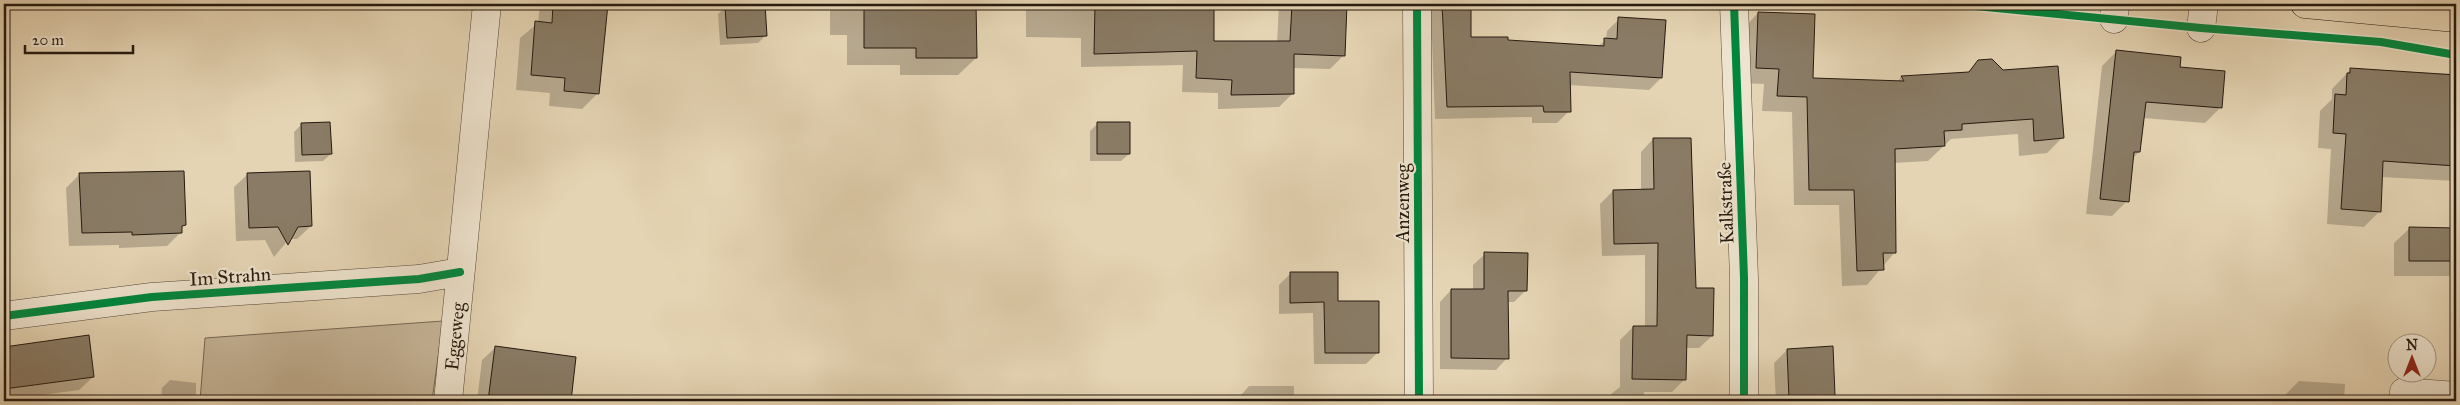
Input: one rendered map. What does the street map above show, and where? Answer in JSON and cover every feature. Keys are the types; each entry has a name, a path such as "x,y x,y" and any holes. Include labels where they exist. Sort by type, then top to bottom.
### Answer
{"main road":[{"path":"2305,4 2456,18"}],"street":[{"path":"460,272 487,4"},
{"name":"Anzenweg","path":"1417,4 1419,401"},
{"name":"Kalkstraße","path":"1734,4 1744,278 1744,401"},
{"name":"Im Strahn","path":"4,316 152,297 419,279 460,272"},
{"name":"Eggeweg","path":"448,401 460,272"},
{"path":"2404,392 2456,396"}],"shaded area":[{"path":"443,321 432,401 200,401 205,338"}],"building":[{"path":"553,4 608,4 599,94 564,91 565,78 531,75 535,21 552,23"},
{"path":"765,4 767,36 727,38 725,6"},
{"path":"864,4 976,4 977,58 916,58 916,48 864,48"},
{"path":"1095,4 1214,4 1214,41 1290,41 1292,4 1347,4 1345,56 1294,54 1294,94 1231,95 1232,80 1196,78 1197,51 1094,54"},
{"path":"1442,4 1471,4 1471,37 1508,37 1508,40 1604,46 1604,38 1617,39 1618,17 1666,20 1662,78 1570,72 1571,112 1544,112 1543,106 1447,107"},
{"path":"1758,12 1815,14 1813,78 1904,81 1901,76 1969,72 1978,60 1992,59 2003,70 2058,66 2064,138 2034,141 2033,119 1962,124 1962,130 1944,131 1945,146 1895,149 1896,253 1883,253 1884,270 1857,271 1854,190 1809,190 1807,97 1777,96 1779,69 1756,68"},
{"path":"2116,50 2181,57 2180,67 2225,71 2222,108 2146,102 2140,152 2134,152 2129,202 2100,199"},
{"path":"2350,68 2456,75 2456,166 2383,161 2381,212 2341,209 2346,134 2333,133 2335,94 2346,95 2347,73 2350,73"},
{"path":"330,122 332,154 302,155 301,123"},
{"path":"1097,122 1130,122 1130,154 1097,154"},
{"path":"1653,138 1691,138 1696,288 1714,288 1713,336 1687,335 1686,380 1632,379 1633,326 1657,326 1658,243 1614,244 1613,190 1654,189"},
{"path":"184,171 186,225 182,226 182,233 132,235 132,232 82,233 79,173"},
{"path":"310,171 312,226 298,227 288,245 278,227 249,228 247,173"},
{"path":"2409,227 2456,228 2456,261 2409,261"},
{"path":"1484,252 1528,253 1527,291 1508,291 1509,359 1451,358 1451,289 1484,289"},
{"path":"1290,272 1338,272 1338,301 1379,301 1379,353 1325,353 1324,302 1290,303"},
{"path":"89,335 94,377 4,389 4,347"},
{"path":"495,346 576,357 571,401 488,401"},
{"path":"1833,346 1835,396 1789,399 1787,349"}],"cycle path":[{"path":"1417,4 1419,401"},
{"path":"1734,4 1744,278 1744,401"},
{"path":"1955,4 2201,28 2381,42 2456,55"},
{"path":"4,316 152,297 419,279 460,272"}]}
